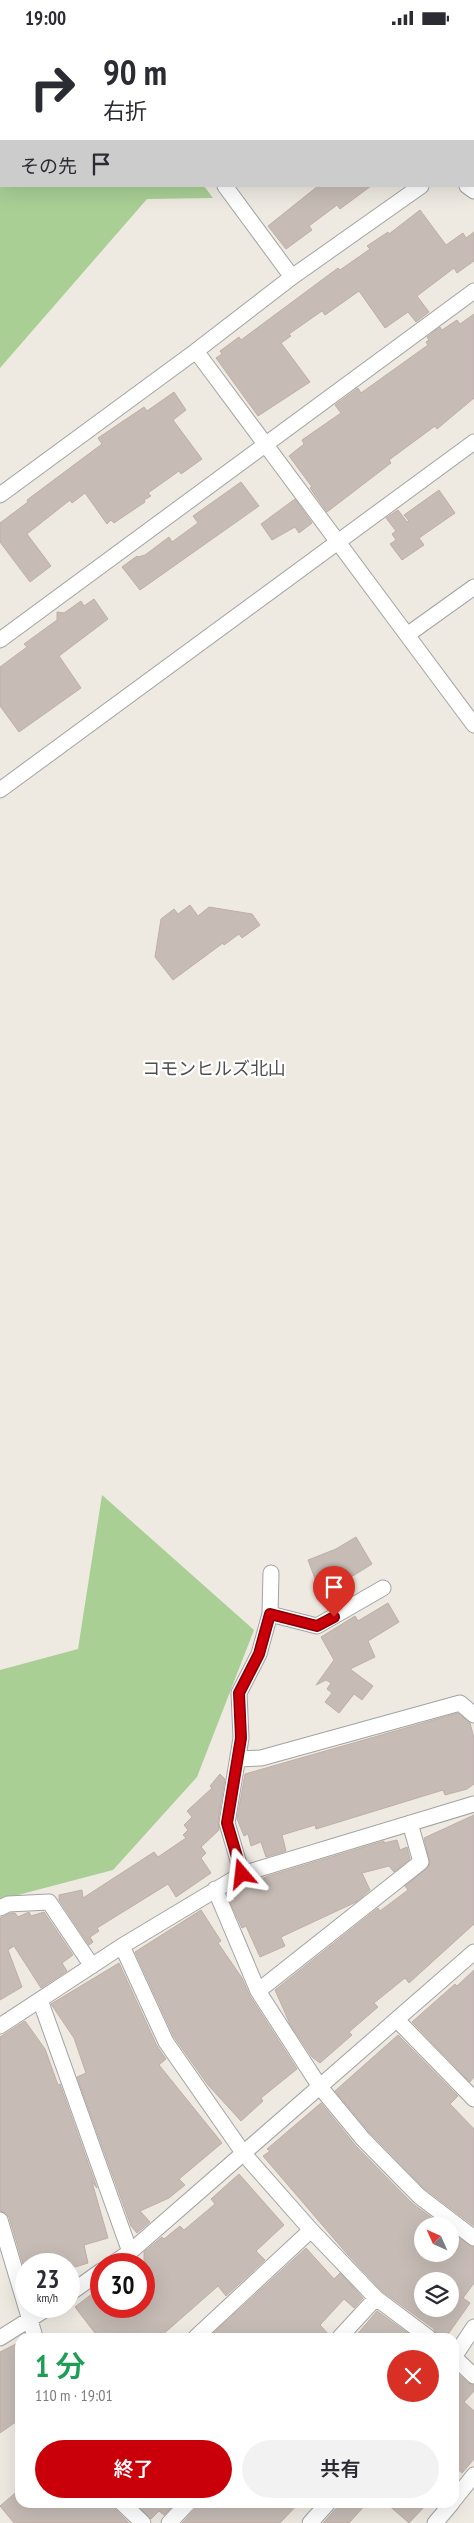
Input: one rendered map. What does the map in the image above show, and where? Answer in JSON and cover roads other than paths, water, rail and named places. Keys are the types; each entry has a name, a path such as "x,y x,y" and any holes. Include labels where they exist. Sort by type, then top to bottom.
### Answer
{"street":[{"path":"226,187 292,277"},
{"path":"0,495 196,351 292,277 420,187"},
{"path":"0,640 474,291"},
{"path":"196,351 474,725"},
{"path":"0,790 474,442"},
{"path":"407,635 474,587"},
{"path":"242,1874 227,1823 241,1738 239,1693 259,1654 270,1614 271,1573"},
{"path":"270,1614 317,1626 383,1588"},
{"path":"239,1759 261,1758 460,1703 474,1715"},
{"path":"0,2027 122,1946 242,1874 474,1804"},
{"path":"258,1991 421,1862 410,1823"},
{"path":"215,1889 258,1991 320,2087 363,2139 419,2196 474,2238"},
{"path":"0,1908 8,1903 49,1902 92,1967"},
{"path":"122,1946 166,2042 244,2154 310,2230 376,2298 423,2333"},
{"path":"127,2253 244,2154 474,1953"},
{"path":"40,2000 130,2251"},
{"path":"397,2020 474,2099"},
{"path":"0,2220 35,2333"},
{"path":"200,2333 310,2230"},
{"path":"344,2333 376,2298"},
{"path":"0,2338 33,2318"},
{"path":"459,2350 474,2327"},
{"path":"459,2362 474,2377"},
{"path":"459,2494 474,2475"},
{"path":"128,2508 144,2523"},
{"path":"169,2523 183,2508"},
{"path":"310,2523 324,2508"},
{"path":"435,2523 447,2508"}],"district":[{"name":"コモンヒルズ北山","path":"214,1069"}]}
